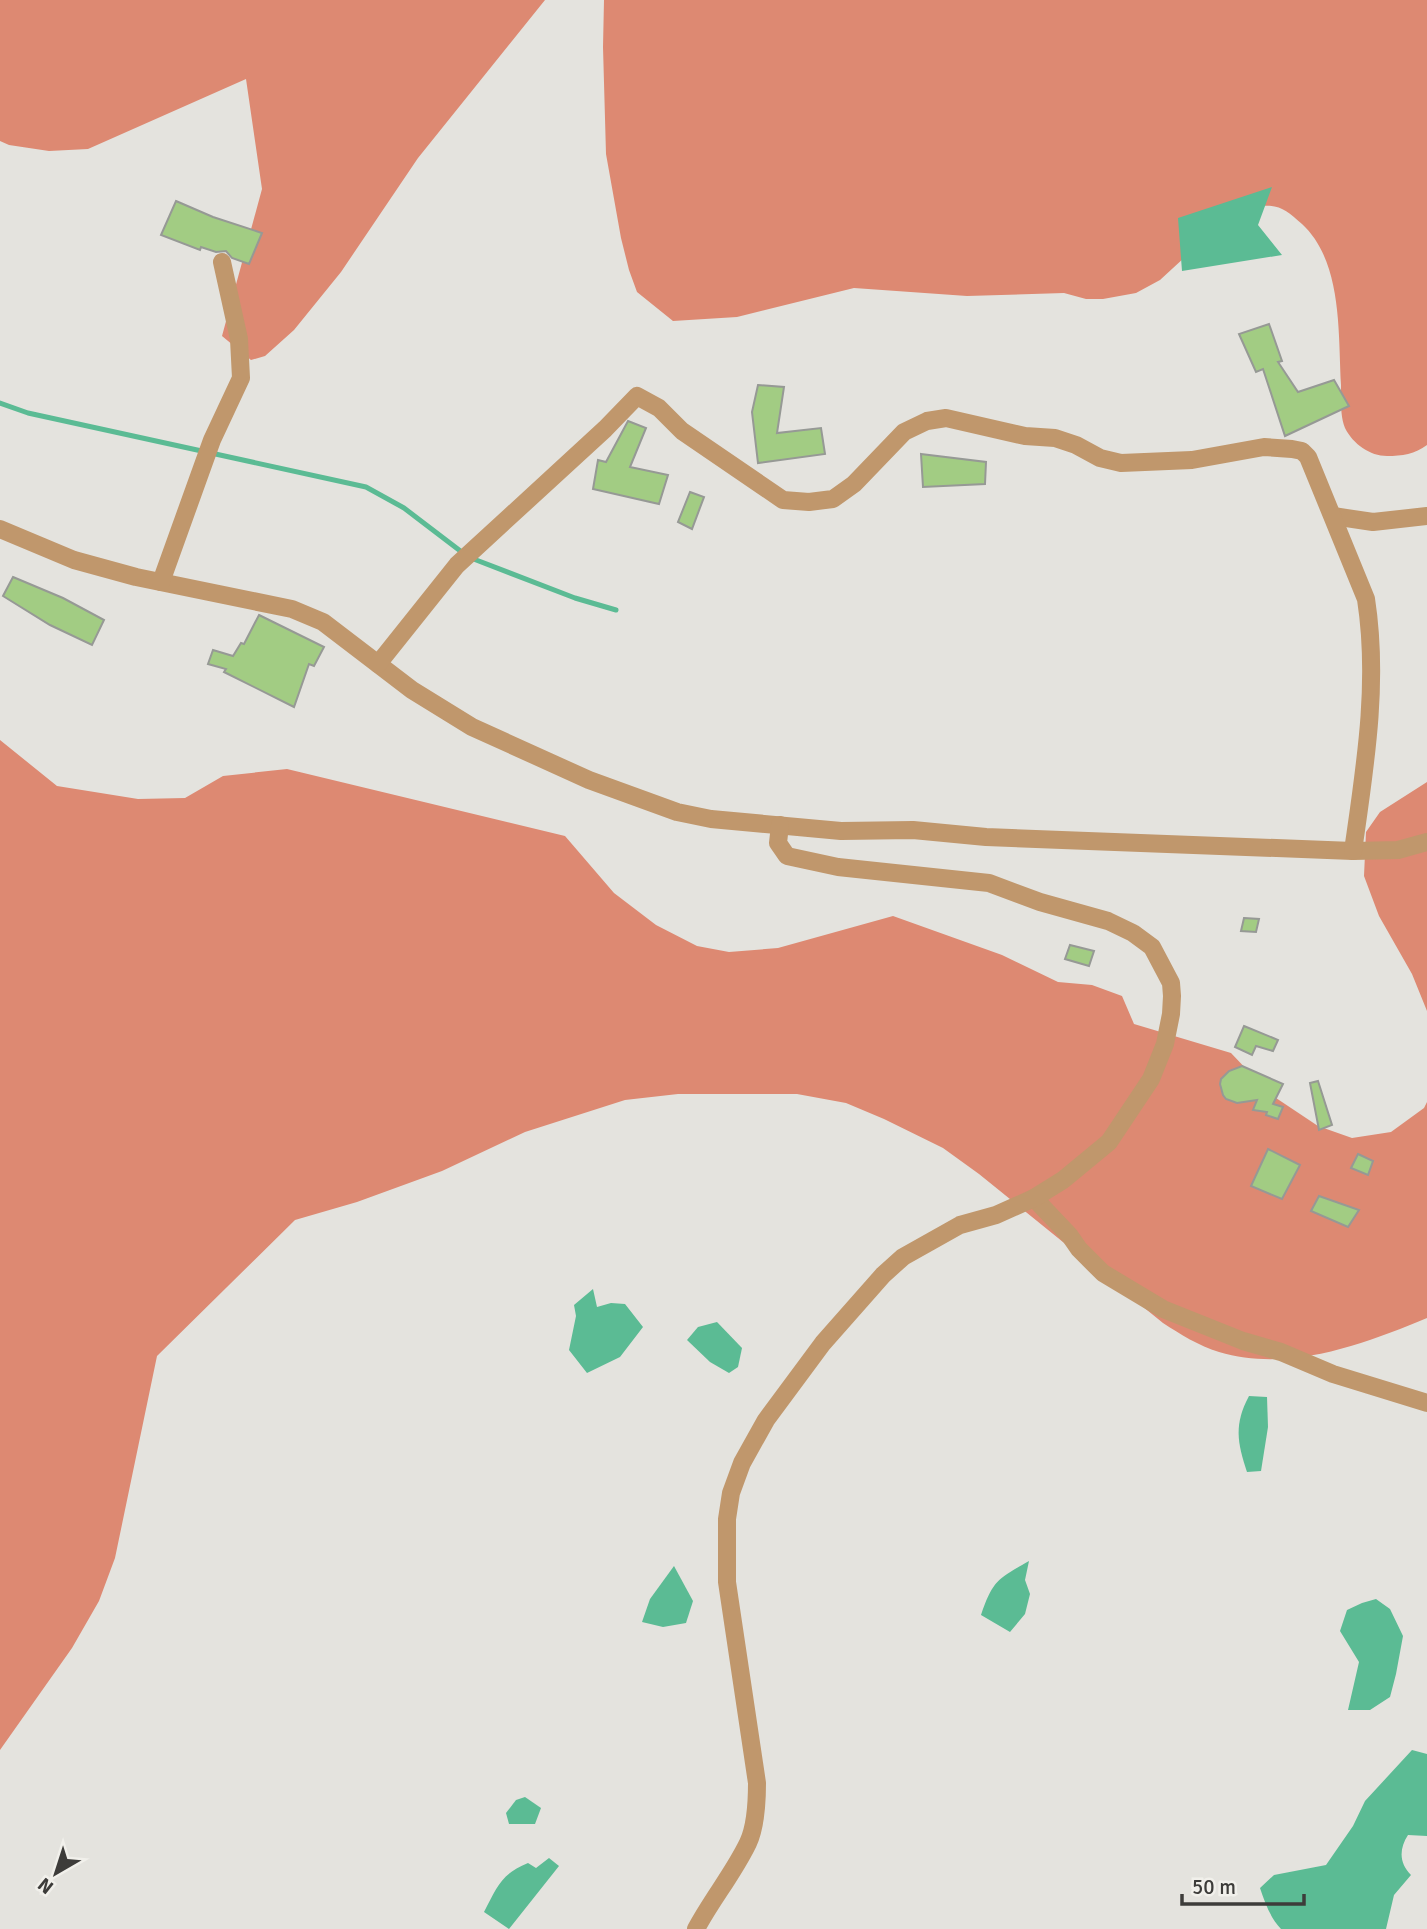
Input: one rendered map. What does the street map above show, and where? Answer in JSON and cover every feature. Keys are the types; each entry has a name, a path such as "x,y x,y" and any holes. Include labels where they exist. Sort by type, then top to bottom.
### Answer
{"street":[{"path":"161,582 212,440 241,378 239,339 222,262"},
{"path":"379,664 457,565 605,429 637,396 659,408 682,431 783,500 809,502 833,499 854,484 904,432 927,421 946,418 1026,436 1055,438 1076,444 1101,458 1121,463 1192,460 1264,447 1302,451 1308,457 1333,516 1366,599 1369,619 1371,721 1353,850"},
{"path":"1333,516 1373,522 1427,516"},
{"path":"0,528 74,560 161,582 292,609 323,622 412,690 472,727 589,780 677,813 711,819 841,831 913,830 986,837 1353,850 1398,850 1427,842"},
{"path":"696,1929 749,1842 757,1805 757,1783 726,1582 727,1519 742,1464 766,1420 823,1343 903,1256 960,1225 996,1215 1034,1198 1063,1181 1109,1142 1151,1079 1164,1044 1172,996 1171,983 1152,947 1133,933 1108,921 1040,902 989,883 838,867 787,856 778,843 780,825"},
{"path":"1034,1198 1070,1236 1079,1250 1104,1273 1163,1309 1243,1341 1282,1352 1333,1374 1427,1403"}],"shaded area":[{"path":"0,0 545,0 418,158 341,272 294,330 265,356 251,360 222,336 262,189 246,79 88,149 49,151 9,145 0,141"},
{"path":"604,0 1427,0 1427,445 1408,454 1381,455 1363,448 1348,434 1343,423 1338,322 1332,278 1315,240 1302,224 1287,212 1273,206 1260,206 1185,257 1160,280 1136,293 1086,299 1064,293 967,296 854,288 737,317 673,321 637,292 621,238 606,154"},
{"path":"1272,187 1258,225 1282,255 1182,271 1178,218"},
{"path":"0,740 57,786 138,799 185,798 223,776 287,769 565,836 614,893 656,925 697,946 729,952 778,948 893,916 1002,955 1058,982 1092,985 1122,996 1134,1024 1231,1053 1270,1094 1318,1126 1352,1138 1391,1132 1424,1108 1427,1102 1427,1318 1326,1353 1272,1359 1245,1358 1219,1352 1197,1343 1163,1323 943,1148 884,1119 846,1103 797,1094 678,1094 625,1100 525,1132 442,1171 357,1202 295,1220 157,1356 115,1558 99,1601 72,1648 0,1750"},
{"path":"1427,782 1427,1011 1412,974 1379,916 1364,876 1366,832 1380,812"},
{"path":"593,1289 597,1307 611,1303 625,1304 643,1327 620,1357 587,1373 569,1350 576,1316 574,1305"},
{"path":"717,1322 742,1348 738,1367 729,1373 710,1362 687,1340 698,1327"},
{"path":"1249,1396 1267,1397 1268,1427 1261,1471 1247,1472 1241,1451 1239,1424"},
{"path":"1029,1561 1025,1580 1030,1594 1025,1614 1010,1632 981,1615 993,1587 1010,1572"},
{"path":"674,1566 693,1601 686,1623 663,1627 642,1622 650,1599"},
{"path":"1376,1599 1390,1609 1403,1636 1396,1674 1390,1697 1370,1710 1348,1710 1359,1662 1340,1631 1347,1610"},
{"path":"1412,1750 1427,1754 1427,1836 1408,1835 1405,1840 1402,1861 1411,1875 1394,1895 1386,1929 1281,1929 1271,1915 1260,1888 1274,1875 1326,1865 1353,1826 1365,1801"},
{"path":"525,1797 541,1808 535,1824 509,1824 506,1813 516,1800"},
{"path":"549,1858 559,1866 509,1929 484,1912 497,1888 512,1872 528,1863 536,1868"}],"building":[{"path":"176,201 262,233 249,264 232,258 226,251 216,252 201,247 200,250 161,235"},
{"path":"1269,324 1282,361 1278,362 1298,392 1334,380 1349,406 1285,436 1263,369 1256,372 1239,334"},
{"path":"758,385 784,387 777,433 821,428 825,454 758,463 752,412"},
{"path":"628,421 646,428 630,467 668,475 659,504 593,489 598,460 606,462"},
{"path":"921,454 986,462 985,484 923,487"},
{"path":"690,492 704,497 692,529 678,522"},
{"path":"13,577 63,598 104,620 92,645 50,625 3,596"},
{"path":"259,615 324,647 314,666 309,664 294,707 224,672 226,669 208,664 213,650 233,656 241,643 244,644"},
{"path":"1244,918 1259,919 1256,932 1241,931"},
{"path":"1070,945 1094,951 1089,966 1065,959"},
{"path":"1244,1026 1278,1040 1273,1051 1256,1046 1252,1055 1235,1047"},
{"path":"1242,1066 1283,1084 1273,1104 1283,1107 1278,1119 1266,1115 1267,1112 1253,1110 1257,1100 1237,1103 1223,1095 1221,1079 1229,1071"},
{"path":"1318,1081 1332,1125 1319,1130 1310,1083"},
{"path":"1268,1149 1300,1165 1282,1199 1251,1186"},
{"path":"1358,1154 1373,1161 1368,1175 1351,1168"},
{"path":"1319,1196 1359,1210 1348,1227 1311,1211"}],"waterway":[{"path":"0,403 28,413 366,487 404,508 463,553"},
{"path":"471,558 575,598 616,610"}]}
